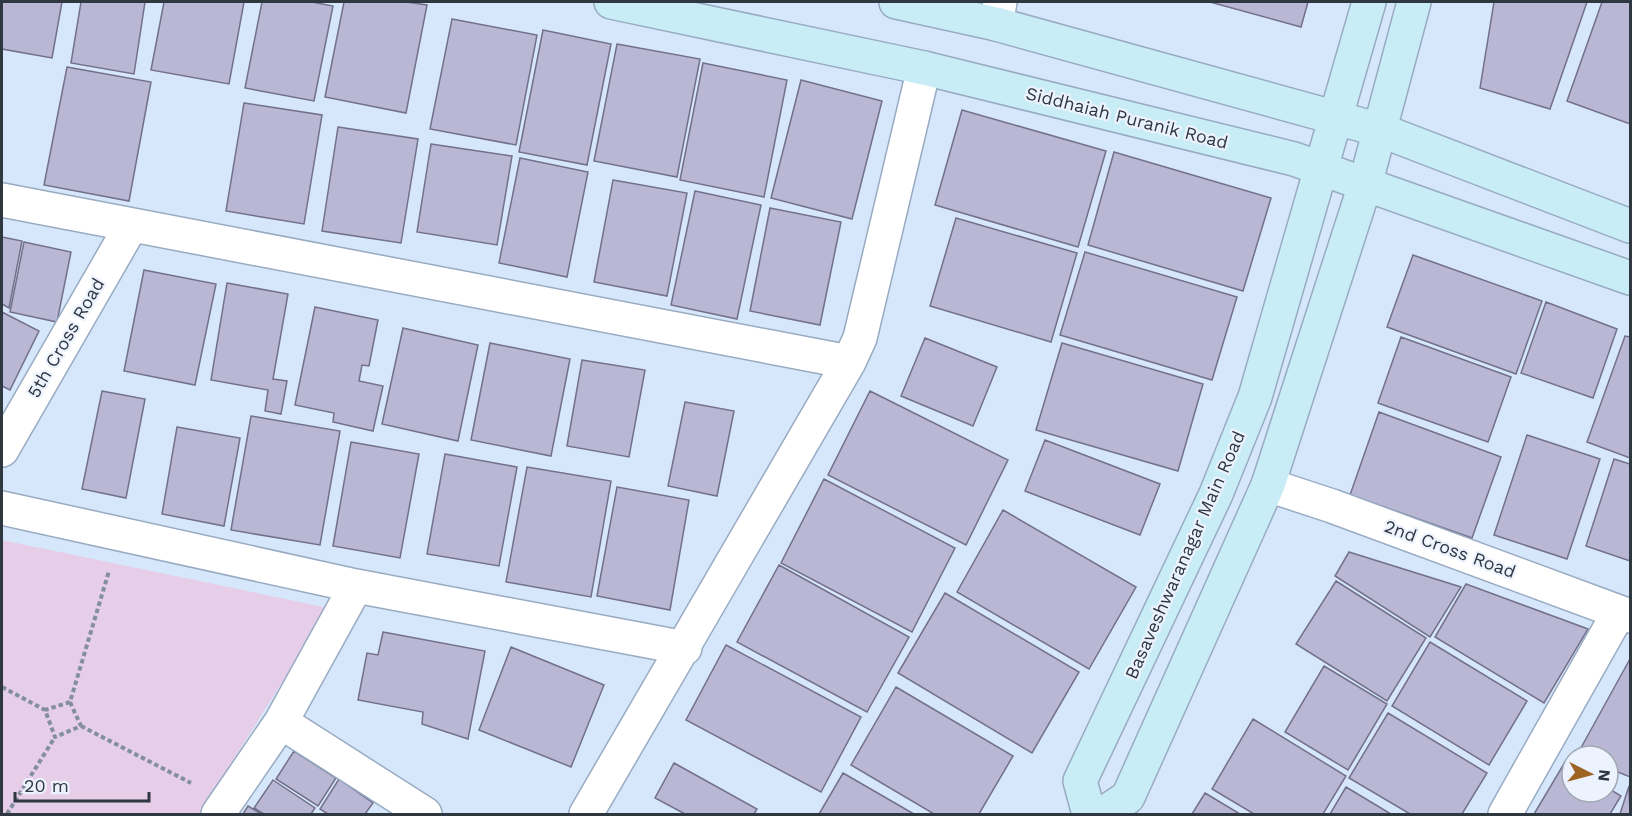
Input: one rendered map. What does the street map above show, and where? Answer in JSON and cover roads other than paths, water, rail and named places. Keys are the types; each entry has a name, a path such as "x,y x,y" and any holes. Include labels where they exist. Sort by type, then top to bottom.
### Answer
{"main road":[{"name":"Siddhaiah Puranik Road","path":"611,2 924,69 1294,159 1630,278"},
{"path":"896,2 998,13 1380,130 1630,226"},
{"name":"Basaveshwaranagar Main Road","path":"1089,814 1080,781 1216,494 1255,397 1369,2"},
{"path":"1103,814 1128,797 1268,485 1365,185 1414,2"}],"street":[{"path":"586,814 849,362 860,338 924,69"},
{"path":"2,200 849,362"},
{"name":"5th Cross Road","path":"2,450 12,408 131,226"},
{"name":"2nd Cross Road","path":"1268,485 1332,506 1625,614"},
{"path":"2,508 356,586 684,648"},
{"path":"222,808 281,722 356,586"},
{"path":"1505,814 1625,614"},
{"path":"281,722 409,810"}]}
